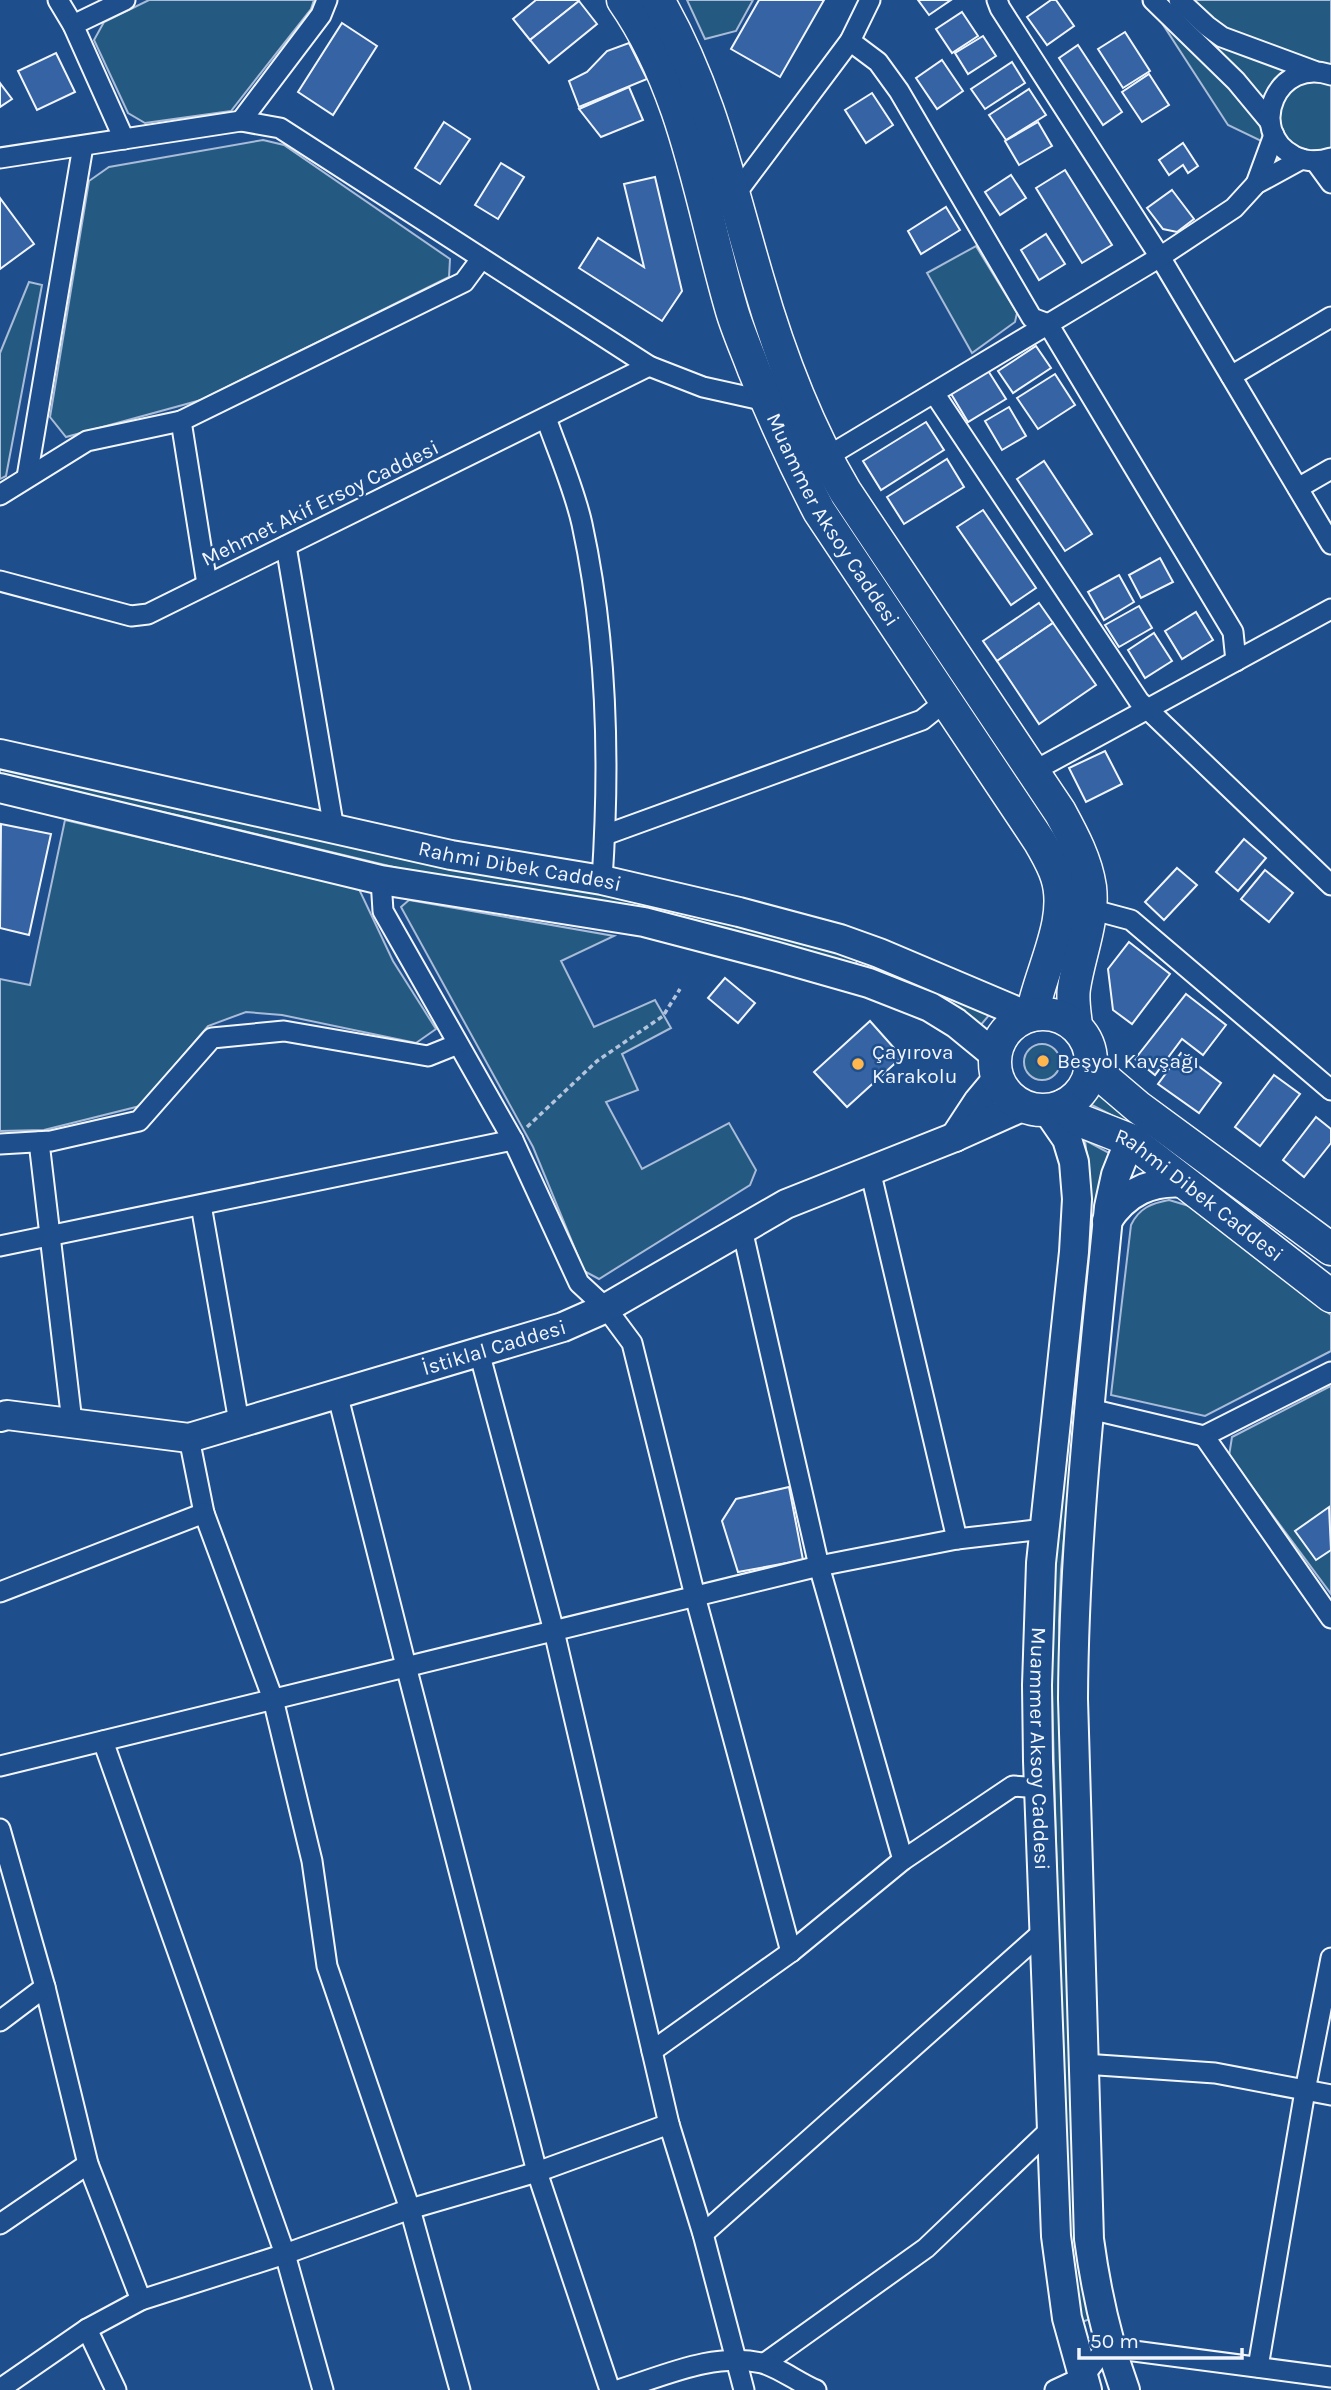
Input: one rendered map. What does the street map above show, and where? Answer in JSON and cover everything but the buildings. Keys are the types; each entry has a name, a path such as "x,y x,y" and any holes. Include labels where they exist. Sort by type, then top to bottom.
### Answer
{"main road":[{"name":"Muammer Aksoy Caddesi","path":"623,0 655,55 686,134 733,314 781,436 820,511 1040,842 1057,878 1061,896 1056,936 1030,1015"},
{"path":"658,0 698,79 718,137 759,283 795,391 825,458 888,558 1060,812 1083,860 1090,887 1090,909 1074,990 1076,1026 1088,1042 1091,1068 1084,1088 1075,1099 1045,1107"},
{"name":"Rahmi Dibek Caddesi","path":"0,754 451,855 602,880 739,912 840,939 1030,1015 1063,1017 1076,1026"},
{"name":"Rahmi Dibek Caddesi","path":"0,788 381,880 644,922 869,983 930,1007 956,1023 996,1066 1011,1098 1045,1107 1130,1140 1331,1296"},
{"path":"955,1137 978,1102 996,1066 999,1042 1006,1030 1030,1015"},
{"name":"Rahmi Dibek Caddesi","path":"1091,1068 1138,1107 1331,1249"},
{"name":"Muammer Aksoy Caddesi","path":"1045,1107 1067,1139 1074,1162 1077,1199 1074,1252 1044,1529 1037,1685 1056,2236 1067,2318 1085,2384"},
{"name":"İstiklal Caddesi","path":"0,1417 7,1415 72,1422 189,1438 479,1352 563,1327 606,1308 786,1204 955,1137 1045,1107"},
{"path":"1125,2390 1100,2305 1089,2239 1073,1638 1078,1535 1107,1221 1112,1189 1130,1140 1138,1107"},
{"path":"1107,1221 1117,1206 1143,1188 1165,1181 1185,1183"}],"street":[{"path":"58,0 73,25 124,139"},
{"path":"73,25 125,0"},
{"path":"241,121 321,15 327,0"},
{"path":"734,196 849,41 870,0"},
{"path":"997,0 1160,257 1331,544"},
{"path":"1153,0 1236,81 1272,129 1281,146 1316,159 1331,183"},
{"path":"1178,0 1222,37 1323,73"},
{"path":"849,41 878,62 900,91 1032,318 1048,324 1233,632 1236,661"},
{"path":"1256,184 1272,129 1270,110 1274,98 1290,78 1323,73"},
{"path":"0,158 241,121 280,128 649,366 703,387 766,401"},
{"path":"27,477 83,146"},
{"path":"825,458 1160,257 1234,208 1256,184 1316,159"},
{"path":"0,495 87,441 181,421 464,282 481,260"},
{"path":"1231,376 1331,317"},
{"name":"Mehmet Akif Ersoy Caddesi","path":"0,581 131,615 148,614 649,366"},
{"path":"934,393 1139,701 1331,885"},
{"path":"546,418 581,521 593,585 604,722 605,835 602,880"},
{"path":"181,421 207,584"},
{"path":"1298,488 1331,469"},
{"path":"286,546 334,829"},
{"path":"1032,772 1331,610"},
{"path":"605,835 922,720 947,699"},
{"path":"381,880 383,911 513,1140 579,1283 606,1308 632,1343 695,1596 791,1952"},
{"path":"1090,909 1131,920 1331,1090"},
{"path":"0,1144 39,1142 139,1121 212,1038 284,1031 428,1056 458,1044"},
{"path":"0,1246 513,1140"},
{"path":"39,1142 72,1422"},
{"path":"870,1170 957,1539"},
{"path":"201,1205 239,1422"},
{"path":"742,1229 820,1566 903,1860"},
{"path":"479,1352 554,1631 669,2124 703,2234 744,2390"},
{"path":"1090,1409 1205,1436 1331,1372"},
{"path":"337,1393 537,2172 610,2390"},
{"path":"1205,1436 1331,1618"},
{"path":"189,1438 204,1513 273,1699 312,1861 327,1966 410,2209 460,2390"},
{"path":"0,1592 204,1513"},
{"path":"0,1766 820,1566 957,1539 1044,1529"},
{"path":"103,1741 285,2255 323,2390"},
{"path":"652,2051 791,1952 903,1860 1013,1786 1040,1788"},
{"path":"0,1829 45,1987 88,2164 141,2300"},
{"path":"703,2234 1046,1929"},
{"path":"1258,2367 1305,2091 1331,1958"},
{"path":"0,2021 45,1987"},
{"path":"1083,2064 1215,2073 1331,2095"},
{"path":"0,2389 87,2329 141,2300 285,2255 410,2209 537,2172 669,2124"},
{"path":"765,2363 926,2248 1053,2127"},
{"path":"0,2224 88,2164"},
{"path":"87,2329 116,2390"},
{"path":"1055,2390 1085,2384 1101,2354 1111,2348 1331,2377"},
{"path":"618,2390 711,2361 736,2360 765,2363 816,2390"}],"path":[{"path":"513,1140 597,1062 663,1016 680,989"}],"shaded area":[{"path":"149,0 314,0 311,9 231,111 145,123 128,113 94,40 104,22"},
{"path":"687,0 753,0 736,31 705,39"},
{"path":"1147,0 1331,0 1331,181 1318,168 1228,125"},
{"path":"263,140 284,145 450,259 449,277 201,400 66,437 50,417 89,181 109,167"},
{"path":"976,246 1017,313 1015,322 972,353 927,273"},
{"path":"29,282 42,285 6,476 0,479 0,353"},
{"path":"0,767 456,870 578,889 742,926 858,958 855,966 406,870 181,816 0,777"},
{"path":"65,820 359,889 393,961 436,1029 416,1043 282,1015 246,1012 208,1026 140,1106 44,1130 0,1131 0,979 30,985"},
{"path":"409,900 614,936 561,961 594,1027 655,1000 671,1028 622,1054 638,1090 606,1102 642,1169 729,1123 756,1170 750,1185 599,1279 584,1271 533,1147 401,907"},
{"path":"888,969 990,1014 980,1026 886,977"},
{"path":"1042,1044 1055,1049 1060,1062 1055,1075 1042,1080 1029,1075 1024,1062 1029,1049"},
{"path":"1088,1085 1133,1119 1125,1122 1080,1099"},
{"path":"1085,1140 1111,1154 1075,1420 1059,1621 1067,1887 1090,2319 1082,2322 1071,2259 1063,2102 1050,1620 1089,1174"},
{"path":"1169,1200 1189,1206 1331,1315 1331,1351 1205,1416 1111,1395 1131,1225 1147,1207"},
{"path":"1331,1386 1331,1594 1229,1456 1232,1437"}],"place":[{"name":"Beşyol Kavşağı","path":"1043,1061"},
{"name":"Çayırova Karakolu","path":"858,1064"}]}
